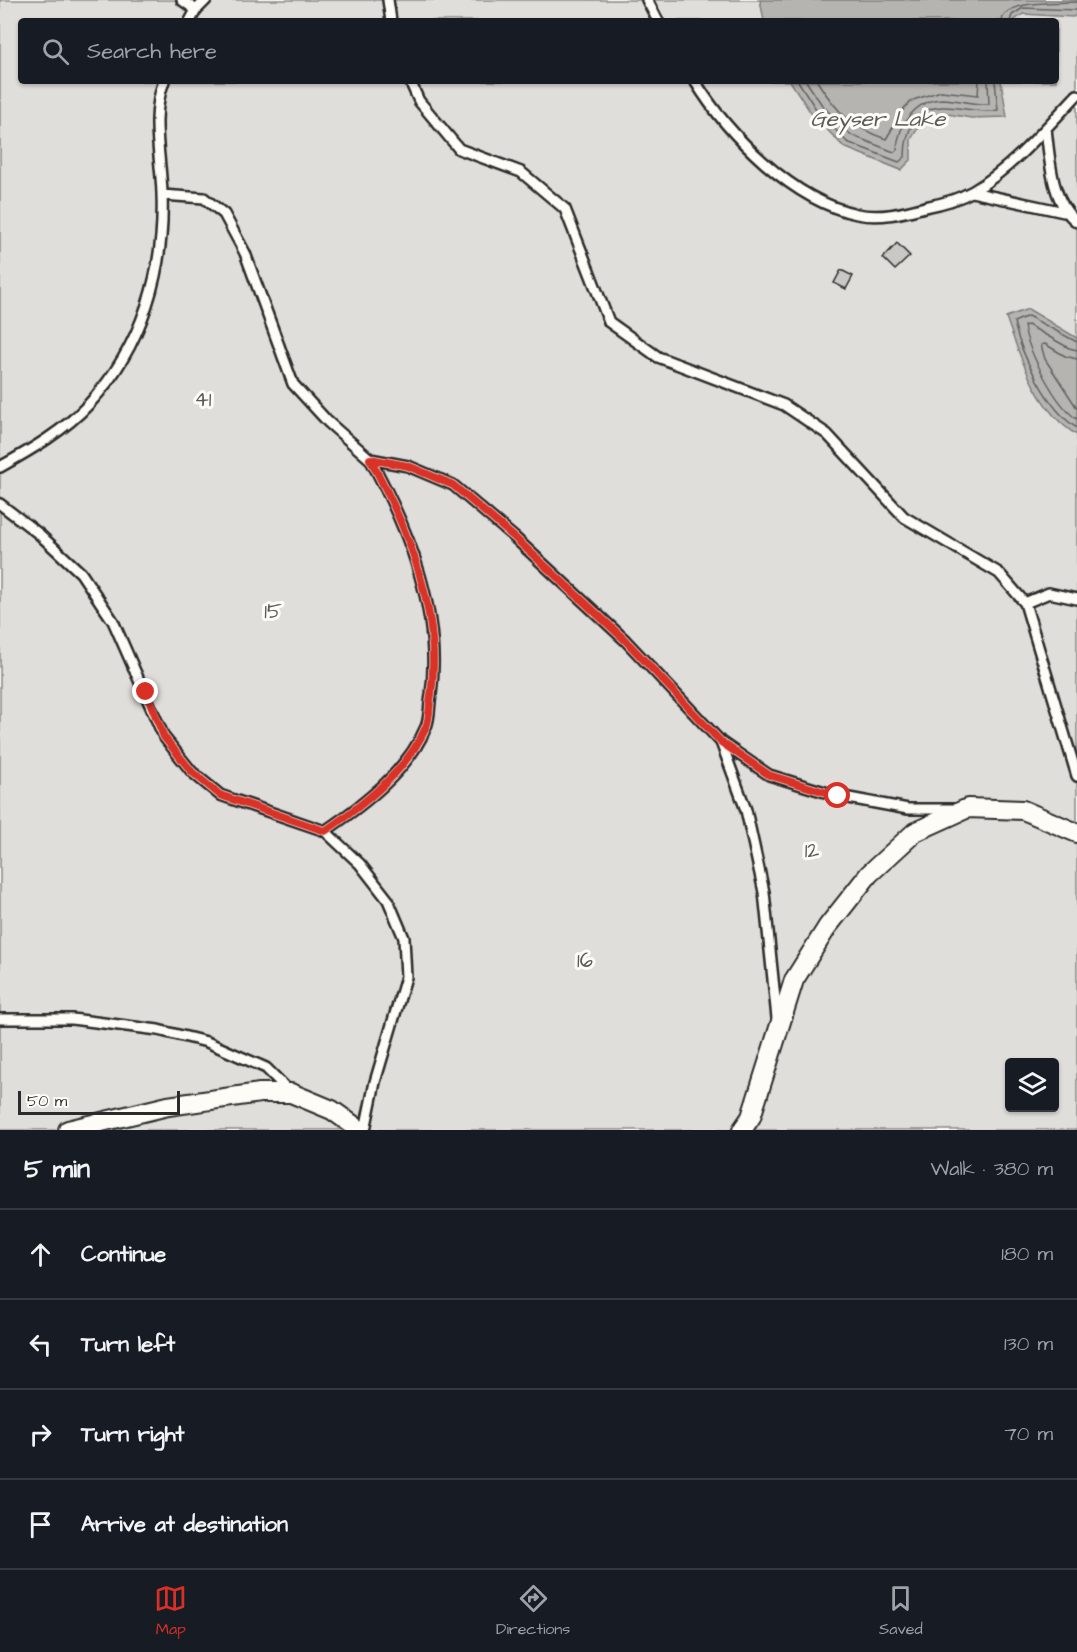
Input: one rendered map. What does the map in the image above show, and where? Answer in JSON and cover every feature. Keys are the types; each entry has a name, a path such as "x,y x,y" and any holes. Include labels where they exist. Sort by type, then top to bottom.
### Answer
{"street":[{"path":"742,1130 751,1117 794,980 828,926 869,874 915,832 968,808 1023,810 1076,828"},
{"path":"68,1130 168,1106 260,1093 291,1093 332,1110 360,1130"}],"lane":[{"path":"182,0 196,10"},
{"path":"192,18 206,0"},
{"path":"388,0 391,18"},
{"path":"648,0 657,18"},
{"path":"0,467 33,449 88,405 132,346 152,296 160,240 162,195 157,138 158,95 163,84"},
{"path":"411,84 419,101 459,150 520,172 565,209 609,322 658,357 784,405 827,434 904,517 999,573 1025,603 1077,776"},
{"path":"697,84 746,146 788,184 833,207 859,215 893,215 941,204 972,192 1046,129 1077,95"},
{"path":"1046,129 1052,171 1064,212"},
{"path":"972,192 1064,212 1077,222"},
{"path":"162,195 204,198 224,214 245,253 293,384 328,422 370,459 381,479 424,587 432,634 432,684 426,726 405,762 373,794 325,831"},
{"path":"370,459 408,466 453,485 514,537 625,640 721,742 769,775 838,796 908,809 968,808"},
{"path":"0,504 39,534 81,573 113,621 164,737 192,772 220,795 325,831 360,864 388,900 404,938 406,977 375,1082 365,1130"},
{"path":"1025,603 1049,593 1077,599"},
{"path":"721,742 746,810 764,892 779,1031"},
{"path":"0,1019 72,1019 158,1030 207,1042 266,1068 291,1093"}],"green space":[{"path":"0,0 1077,0 1077,1130 0,1130"}],"water":[{"path":"760,0 1077,0 1077,14 1073,17 1023,14 1017,18 763,18"},
{"name":"Geyser Lake","path":"792,84 1002,84 1007,117 971,118 942,113 923,120 911,139 911,160 901,170 844,147 811,113"},
{"path":"1028,309 1077,338 1077,435 1063,425 1041,398 1018,350 1006,317"}],"building":[{"path":"897,243 910,256 895,270 883,258"},
{"path":"841,270 853,276 846,289 834,283"}],"route":[{"path":"146,692 164,737 192,772 220,795 325,831 348,816 405,762 426,726 432,684 432,634 424,587 403,531 370,459 408,466 453,485 514,537 625,640 721,742 769,775 838,796"}],"park label":[{"name":"41","path":"203,399"},
{"name":"15","path":"273,611"},
{"name":"12","path":"812,850"},
{"name":"16","path":"585,960"}]}
